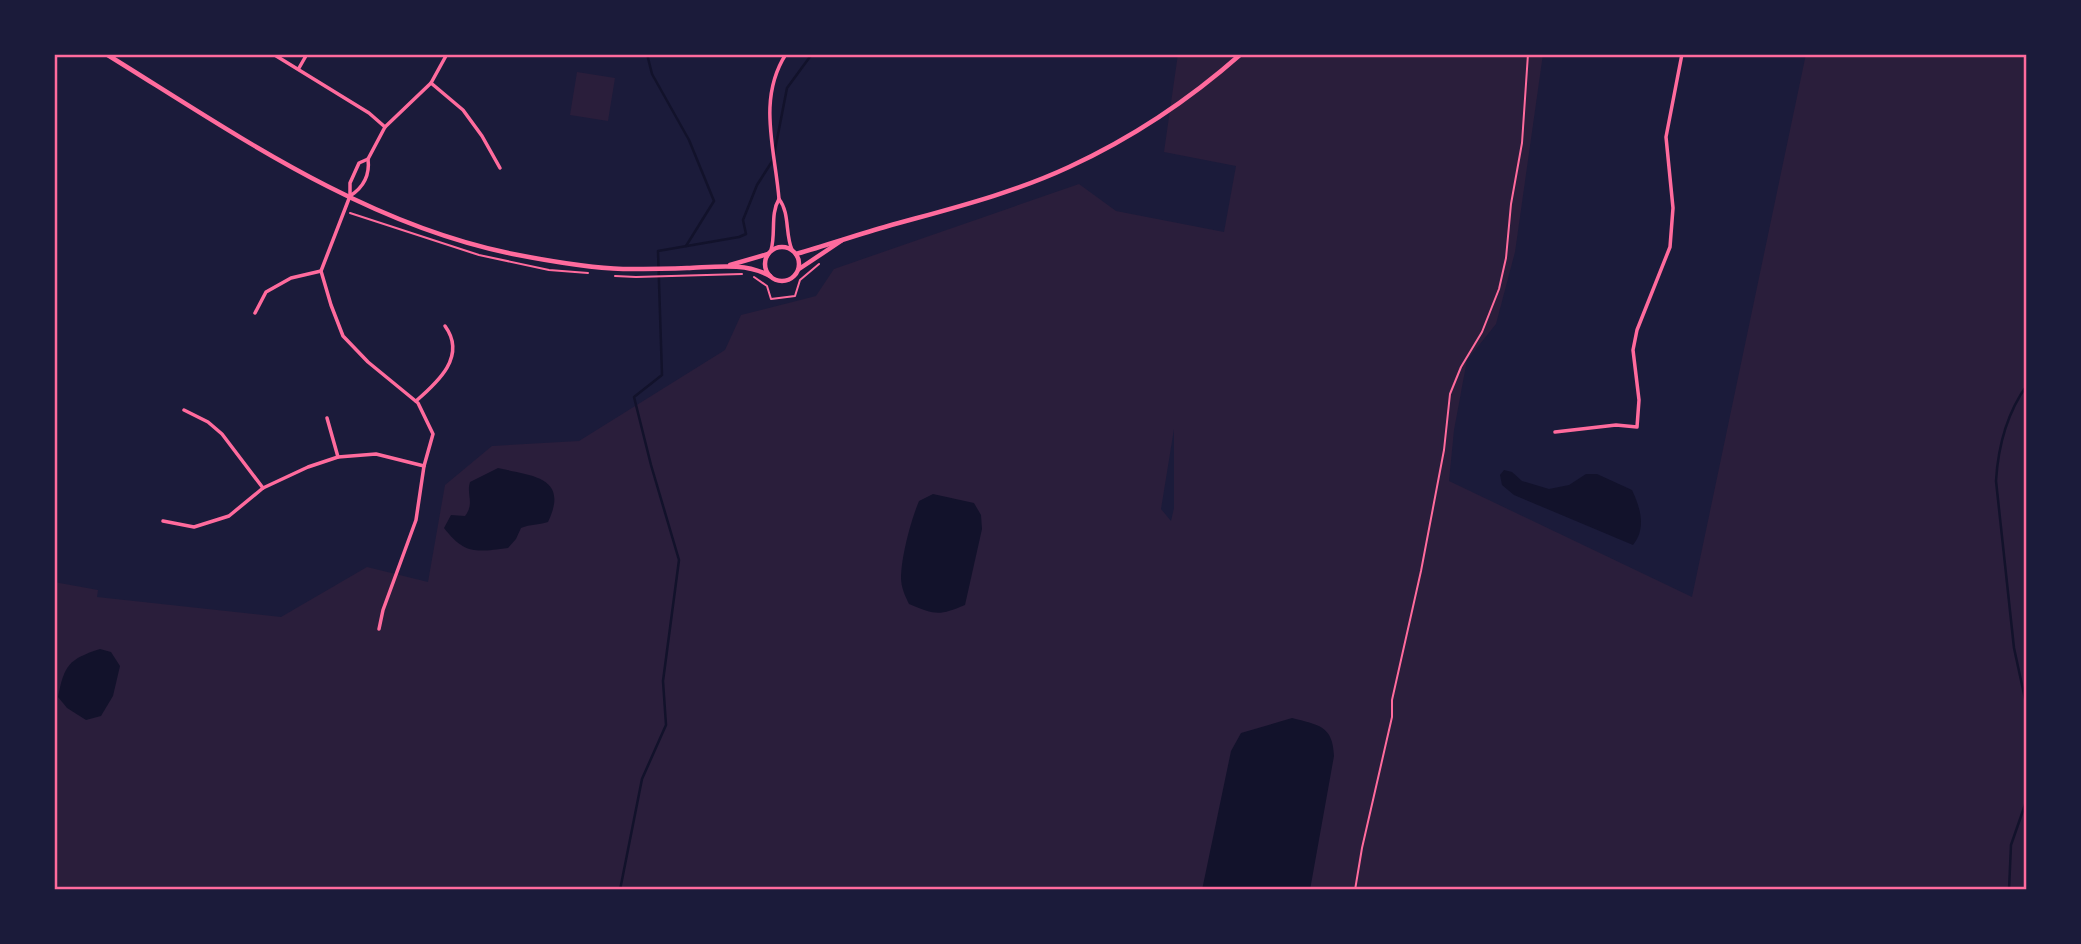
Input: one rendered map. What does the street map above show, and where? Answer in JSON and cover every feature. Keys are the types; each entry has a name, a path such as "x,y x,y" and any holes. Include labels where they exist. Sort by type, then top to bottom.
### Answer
{"street":[{"path":"106,54 279,160 407,222 454,239 512,253 620,269 729,266 759,270 780,281 786,281 796,275 800,264 787,239 785,206 779,199 769,111 773,79 786,54"},
{"path":"273,54 369,113 385,127"},
{"path":"299,68 307,54"},
{"path":"350,196 360,190 369,170 368,159 385,127 431,83 447,54"},
{"path":"729,266 782,247 794,252 842,241 990,198 1066,169 1156,120 1241,54"},
{"path":"1555,432 1616,425 1637,427 1639,400 1633,351 1637,330 1670,247 1673,208 1667,137 1682,54"},
{"path":"431,83 463,110 500,168"},
{"path":"368,159 359,163 350,183 350,196 321,271 343,336 368,362 416,401 433,434 424,466 416,520 383,610 379,629"},
{"path":"770,276 765,265 774,240 775,206 779,199"},
{"path":"799,269 842,241"},
{"path":"255,313 266,292 291,278 321,271"},
{"path":"416,401 436,384 450,362 452,335 445,326"},
{"path":"184,410 208,422 222,434 264,488"},
{"path":"327,418 338,457"},
{"path":"163,521 194,527 229,516 264,488 307,467 338,457 376,454 424,466"}],"path":[{"path":"1355,890 1444,450 1450,394 1461,367 1482,332 1499,289 1506,258 1511,204 1523,133 1528,54"},
{"path":"754,277 767,286 771,299 795,296 800,280 820,263"},
{"path":"620,276 744,274"}],"shaded area":[{"path":"1178,54 1543,54 1515,252 1496,324 1467,360 1454,430 1449,481 1692,597 1806,54 2027,54 2027,890 54,890 54,582 98,590 97,597 281,617 367,567 428,582 445,485 492,446 579,441 725,350 741,315 816,296 834,269 1079,184 1116,211 1224,232 1236,166 1164,152","holes":["1174,429 1174,508 1171,521 1161,509"]},
{"path":"577,72 615,78 608,121 570,115"},
{"path":"498,468 544,481 551,487 554,507 548,522 521,528 508,548 472,550 458,543 444,528 451,515 465,516 468,511 470,482"},
{"path":"1504,470 1512,472 1522,481 1549,489 1569,485 1586,474 1597,474 1632,490 1641,518 1640,532 1633,545 1514,495 1502,485 1500,475"},
{"path":"933,494 974,503 981,515 982,529 965,605 937,613 909,604 901,578 905,549 919,501"},
{"path":"100,649 111,652 120,666 113,696 101,716 86,720 67,708 58,697 63,677 70,665 81,656"},
{"path":"1292,718 1322,728 1331,738 1333,746 1334,756 1310,890 1202,890 1231,751 1241,733"}],"waterway":[{"path":"647,54 652,74 689,140 714,201 686,246"},
{"path":"620,890 642,779 666,725 663,681 679,560 634,397 662,375 658,251 746,234 743,220 757,185 773,160 787,88 812,54"},
{"path":"2027,385 2014,407 2005,431 1996,481 2014,648 2027,708"},
{"path":"2009,890 2011,845 2027,799"}]}
